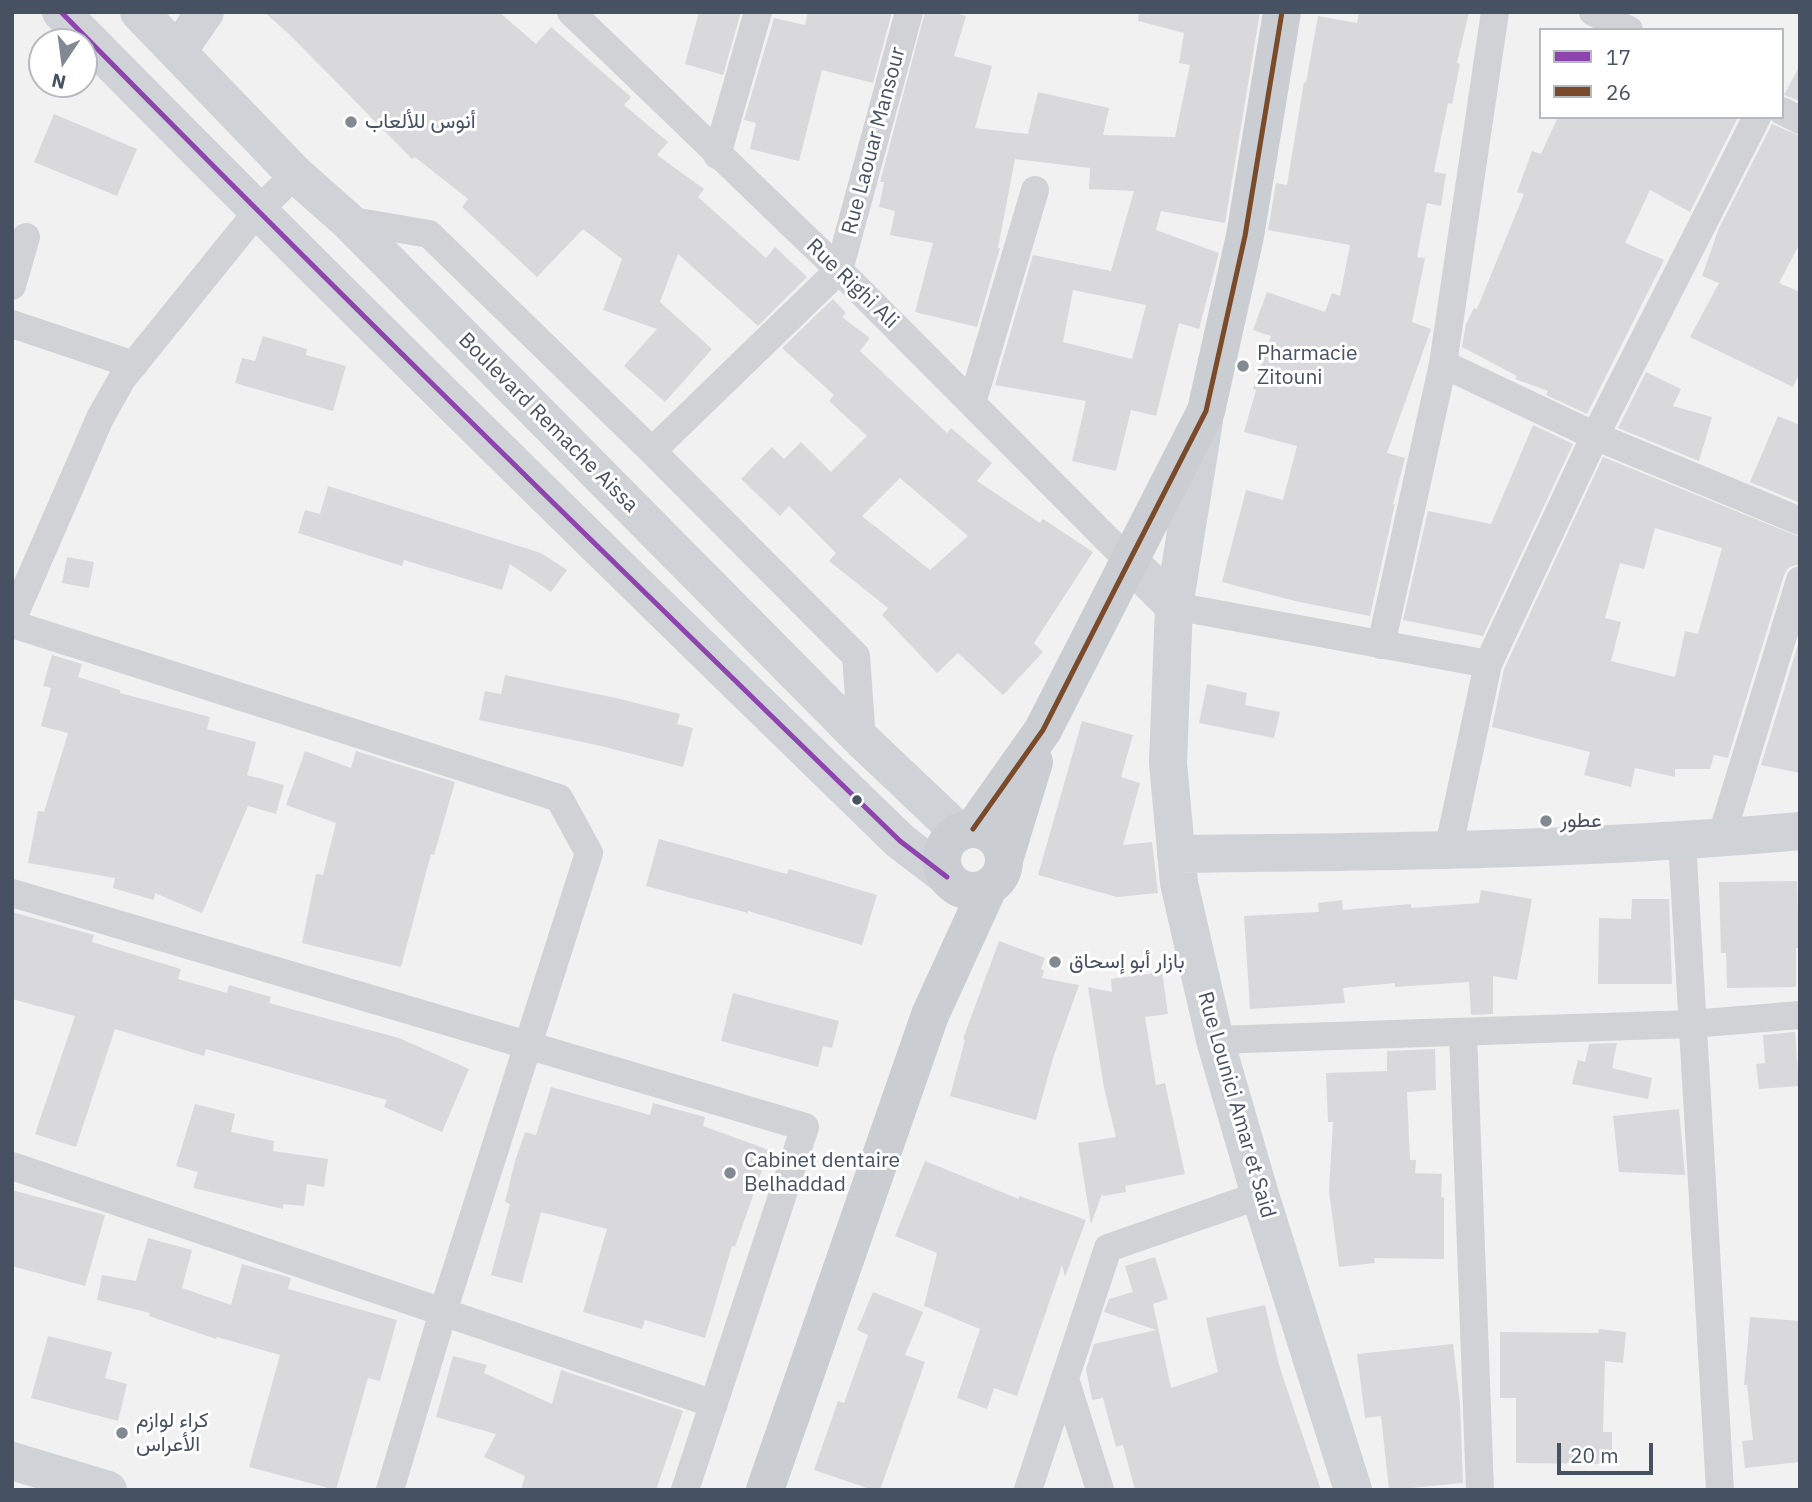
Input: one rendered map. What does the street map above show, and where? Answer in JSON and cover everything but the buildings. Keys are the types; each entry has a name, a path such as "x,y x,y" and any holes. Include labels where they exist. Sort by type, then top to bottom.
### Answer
{"main road":[{"path":"61,12 257,212 900,841 973,877"},
{"name":"Boulevard Remache Aissa","path":"139,12 295,174 347,220 862,740 966,831"},
{"path":"178,51 205,12"},
{"path":"765,1490 930,1015 973,877 1044,730 1206,411 1245,236 1282,12"},
{"name":"Rue Lounici Amar et Said","path":"1206,411 1174,606 1168,763 1179,883 1215,1040 1260,1195 1353,1490"},
{"path":"1129,561 1174,606"},
{"path":"973,877 943,869 944,850 948,841 966,831 1044,730"},
{"path":"966,831 982,830 998,842 973,877"},
{"path":"1176,854 1448,850 1682,841 1800,831"},
{"path":"12,1461 108,1490"}],"street":[{"name":"Rue Righi Ali","path":"570,12 839,270 1129,561"},
{"path":"717,155 758,12"},
{"name":"Rue Laouar Mansour","path":"839,270 909,12"},
{"path":"1381,645 1443,364 1495,12"},
{"path":"1593,12 1626,22"},
{"path":"1784,112 1800,120"},
{"path":"1448,850 1488,664 1595,436 1756,119"},
{"path":"295,174 257,212 122,379 100,418 12,622 559,798 589,853 443,1312 390,1490"},
{"path":"972,403 1035,190"},
{"path":"347,220 429,234 652,451 856,656 862,740"},
{"path":"12,286 26,237"},
{"path":"652,451 839,270"},
{"path":"12,324 134,365"},
{"path":"1443,364 1595,436 1800,521"},
{"path":"1721,838 1800,580"},
{"path":"1174,606 1488,664"},
{"path":"1682,841 1720,1490"},
{"path":"12,893 805,1127 685,1490"},
{"path":"1215,1040 1692,1024 1800,1015"},
{"path":"1463,1033 1480,1490"},
{"path":"12,1166 714,1404"},
{"path":"1028,1490 1108,1248 1260,1195"},
{"path":"1065,1379 1100,1490"}],"transit line":[{"name":"17","path":"61,12 373,325 900,841 947,877"},
{"name":"26","path":"973,829 1043,730 1206,411 1245,236 1282,12"}],"place":[{"name":"أنوس للألعاب","path":"351,122"},
{"name":"Pharmacie Zitouni","path":"1243,366"},
{"name":"عطور","path":"1546,821"},
{"name":"بازار أبو إسحاق","path":"1055,962"},
{"name":"Cabinet dentaire Belhaddad","path":"730,1173"},
{"name":"كراء لوازم الأعراس","path":"122,1433"}]}
